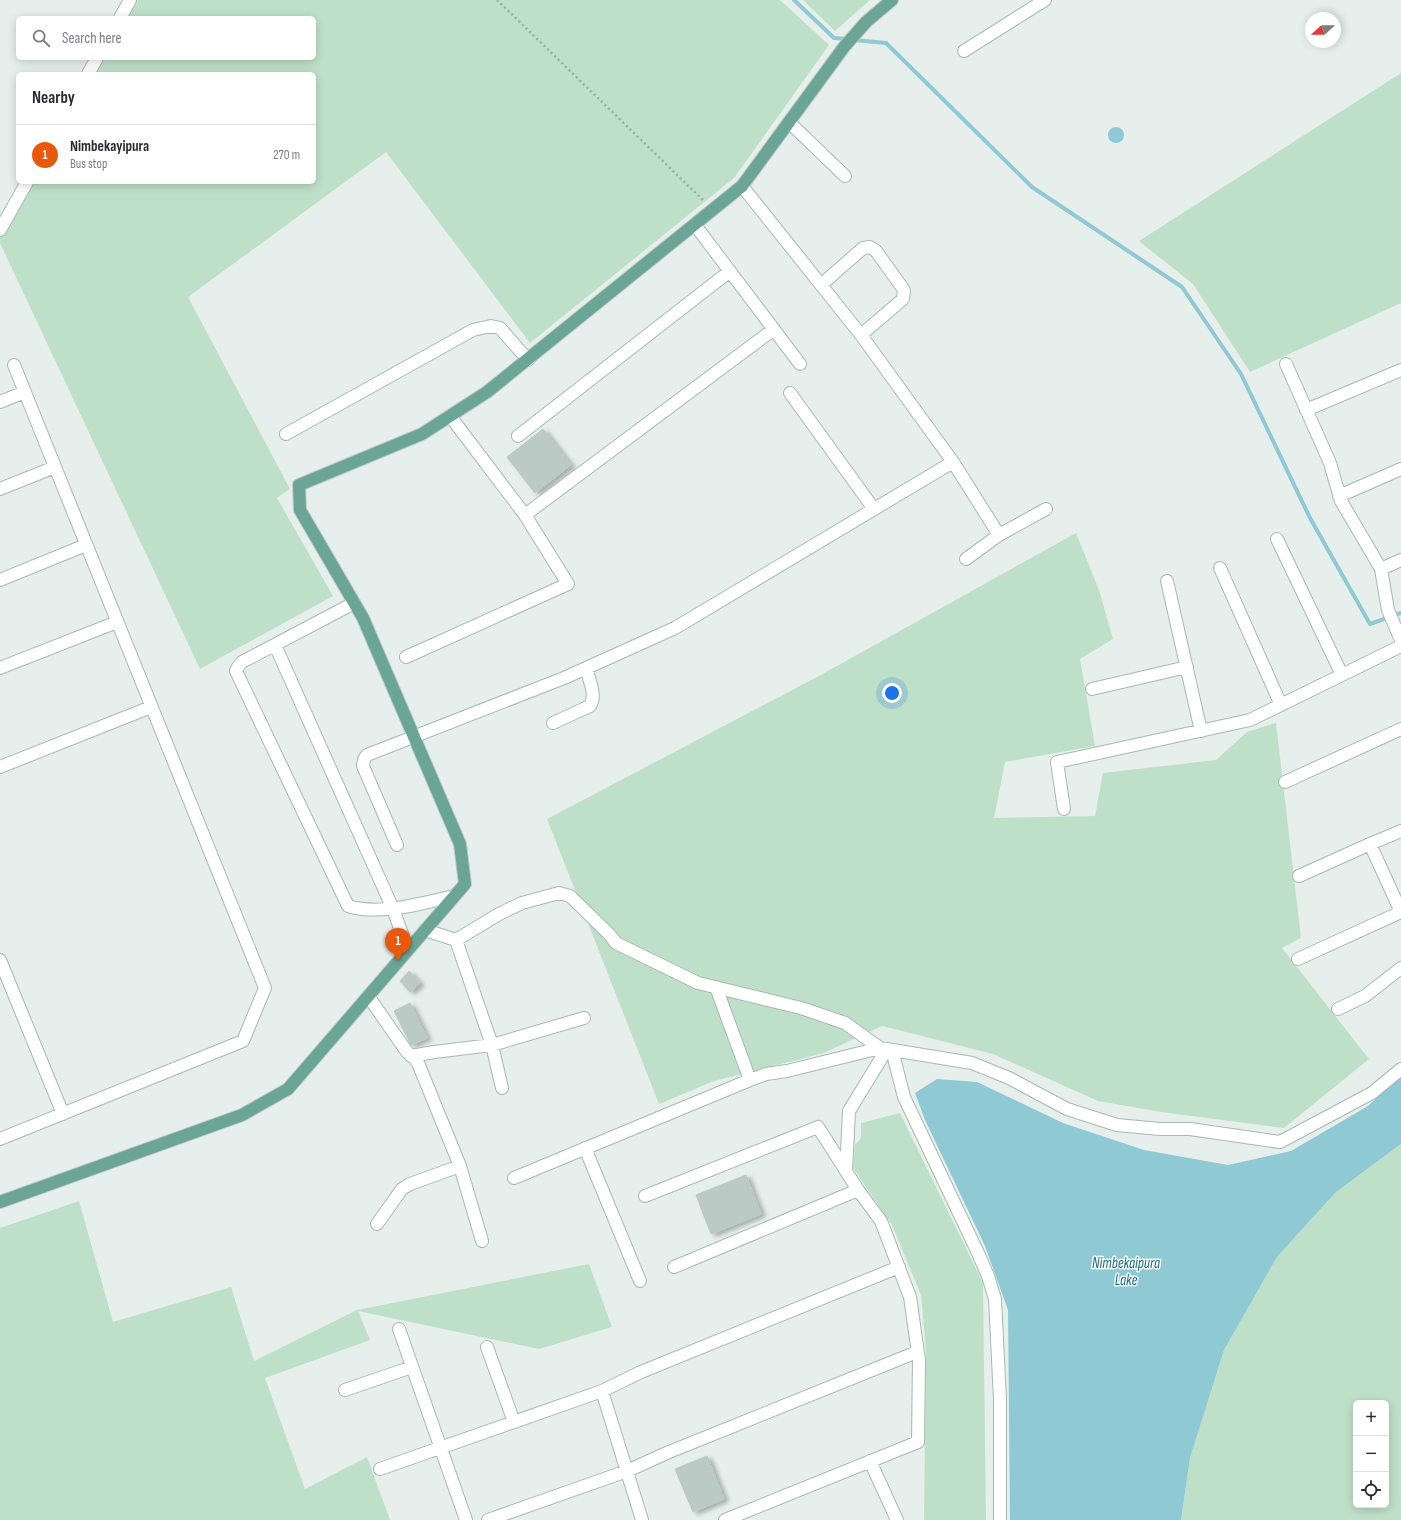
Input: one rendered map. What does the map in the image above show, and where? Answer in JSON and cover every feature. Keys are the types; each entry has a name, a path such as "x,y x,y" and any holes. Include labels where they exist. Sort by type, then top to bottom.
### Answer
{"main road":[{"path":"0,1202 242,1115 288,1088 465,884 460,844 363,618 300,510 299,485 422,434 487,392 695,225 742,186 844,47 866,22 892,0"}],"street":[{"path":"121,16 130,0"},
{"path":"964,51 1045,0"},
{"path":"89,72 96,60"},
{"path":"789,122 845,176"},
{"path":"0,230 26,184"},
{"path":"742,186 861,335 953,462 999,535"},
{"path":"695,225 800,364"},
{"path":"821,285 863,248 870,247 876,251 904,290 903,299 861,335"},
{"path":"518,436 730,272"},
{"path":"286,434 473,330 491,326 500,328 528,360"},
{"path":"525,515 774,329"},
{"path":"1286,364 1330,463 1341,501 1381,569 1388,610 1401,640"},
{"path":"0,1139 243,1041 265,988 14,365"},
{"path":"1306,410 1401,370"},
{"path":"0,402 24,392"},
{"path":"790,393 874,509"},
{"path":"406,657 568,584 525,515 450,416"},
{"path":"397,845 363,766 364,759 367,755 564,678 675,628 953,462"},
{"path":"0,489 55,467"},
{"path":"1339,496 1401,469"},
{"path":"966,559 999,535 1046,509"},
{"path":"1277,539 1342,675"},
{"path":"0,580 86,545"},
{"path":"1381,569 1401,560"},
{"path":"1220,568 1281,705"},
{"path":"1167,581 1201,731"},
{"path":"354,603 242,662 236,671 348,906 357,909 393,909 454,896"},
{"path":"0,668 117,622"},
{"path":"275,645 393,909 408,950"},
{"path":"1064,809 1057,762 1250,720 1401,646"},
{"path":"1092,689 1187,667"},
{"path":"553,723 590,706 593,696 586,668"},
{"path":"0,767 151,707"},
{"path":"1285,782 1401,729"},
{"path":"1299,876 1401,831"},
{"path":"1298,959 1401,912 1370,844"},
{"path":"425,930 456,940 499,914 522,903 559,893 570,896 609,934 616,943 698,983 801,1008 845,1023 887,1049 904,1097 978,1253 996,1299 999,1392 1000,1520"},
{"path":"456,940 492,1045 502,1088"},
{"path":"0,960 63,1114"},
{"path":"1338,1008 1365,996 1401,968"},
{"path":"716,987 750,1080"},
{"path":"368,996 407,1052 418,1063 460,1166 482,1241"},
{"path":"412,1056 492,1045 584,1018"},
{"path":"846,1171 849,1111 887,1049"},
{"path":"514,1178 766,1074 787,1071 887,1049 972,1063 1009,1078 1067,1109 1117,1125 1160,1129 1190,1129 1280,1142 1372,1093 1401,1069"},
{"path":"645,1196 818,1126 858,1190 881,1221 910,1297 919,1360 918,1442 725,1520"},
{"path":"585,1148 640,1281"},
{"path":"377,1224 402,1189 410,1184 460,1166"},
{"path":"674,1267 858,1190"},
{"path":"380,1469 602,1391 641,1372 899,1267"},
{"path":"399,1329 466,1520"},
{"path":"487,1347 514,1422"},
{"path":"488,1520 626,1471 669,1452 917,1352"},
{"path":"345,1390 412,1366"},
{"path":"602,1391 642,1520"},
{"path":"870,1461 897,1520"}],"path":[{"path":"497,0 713,210"}],"green space":[{"path":"138,0 780,0 829,45 734,178 530,343 386,152 188,297 290,489 277,498 333,596 200,669 0,243 0,236 30,184 316,184 316,72 96,72 103,60 316,60 316,16 128,16"},
{"path":"803,0 870,0 835,31"},
{"path":"1401,73 1401,303 1250,372 1193,284 1139,241"},
{"path":"1076,533 1099,590 1113,639 1080,659 1095,746 1005,762 994,818 1095,816 1103,773 1216,760 1247,732 1276,723 1301,938 1282,948 1369,1059 1284,1128 1161,1112 1098,1101 993,1054 882,1026 824,1053 714,1081 659,1104 547,819 817,677"},
{"path":"900,1113 983,1283 986,1520 924,1520 926,1350 921,1295 892,1225 853,1168 855,1145 861,1138 861,1123"},
{"path":"1401,1144 1401,1520 1181,1520 1190,1458 1224,1350 1277,1257 1335,1193"},
{"path":"79,1201 113,1322 231,1287 254,1361 357,1310 589,1264 612,1327 539,1349 358,1311 370,1340 265,1378 305,1489 367,1457 390,1520 0,1520 0,1228"}],"water":[{"path":"1116,127 1122,129 1124,135 1122,141 1116,143 1110,141 1108,135 1110,129"},
{"name":"Nimbekaipura Lake","path":"1401,1076 1401,1144 1335,1193 1277,1257 1224,1350 1190,1458 1181,1520 1010,1520 1008,1310 985,1246 925,1120 915,1093 937,1079 977,1082 1063,1123 1144,1150 1228,1165 1291,1151 1368,1106"}],"building":[{"path":"543,429 571,465 535,493 507,457"},
{"path":"409,971 420,983 410,992 400,981"},
{"path":"410,1003 427,1038 411,1045 394,1011"},
{"path":"746,1175 761,1214 711,1234 696,1195"},
{"path":"707,1456 724,1499 693,1512 675,1469"}],"waterway":[{"path":"794,0 834,38 847,39"},
{"path":"854,40 886,43 1032,187 1182,287 1241,374 1310,518 1370,624 1401,613"}],"place":[{"name":"Nimbekayipura","path":"398,961"}]}
